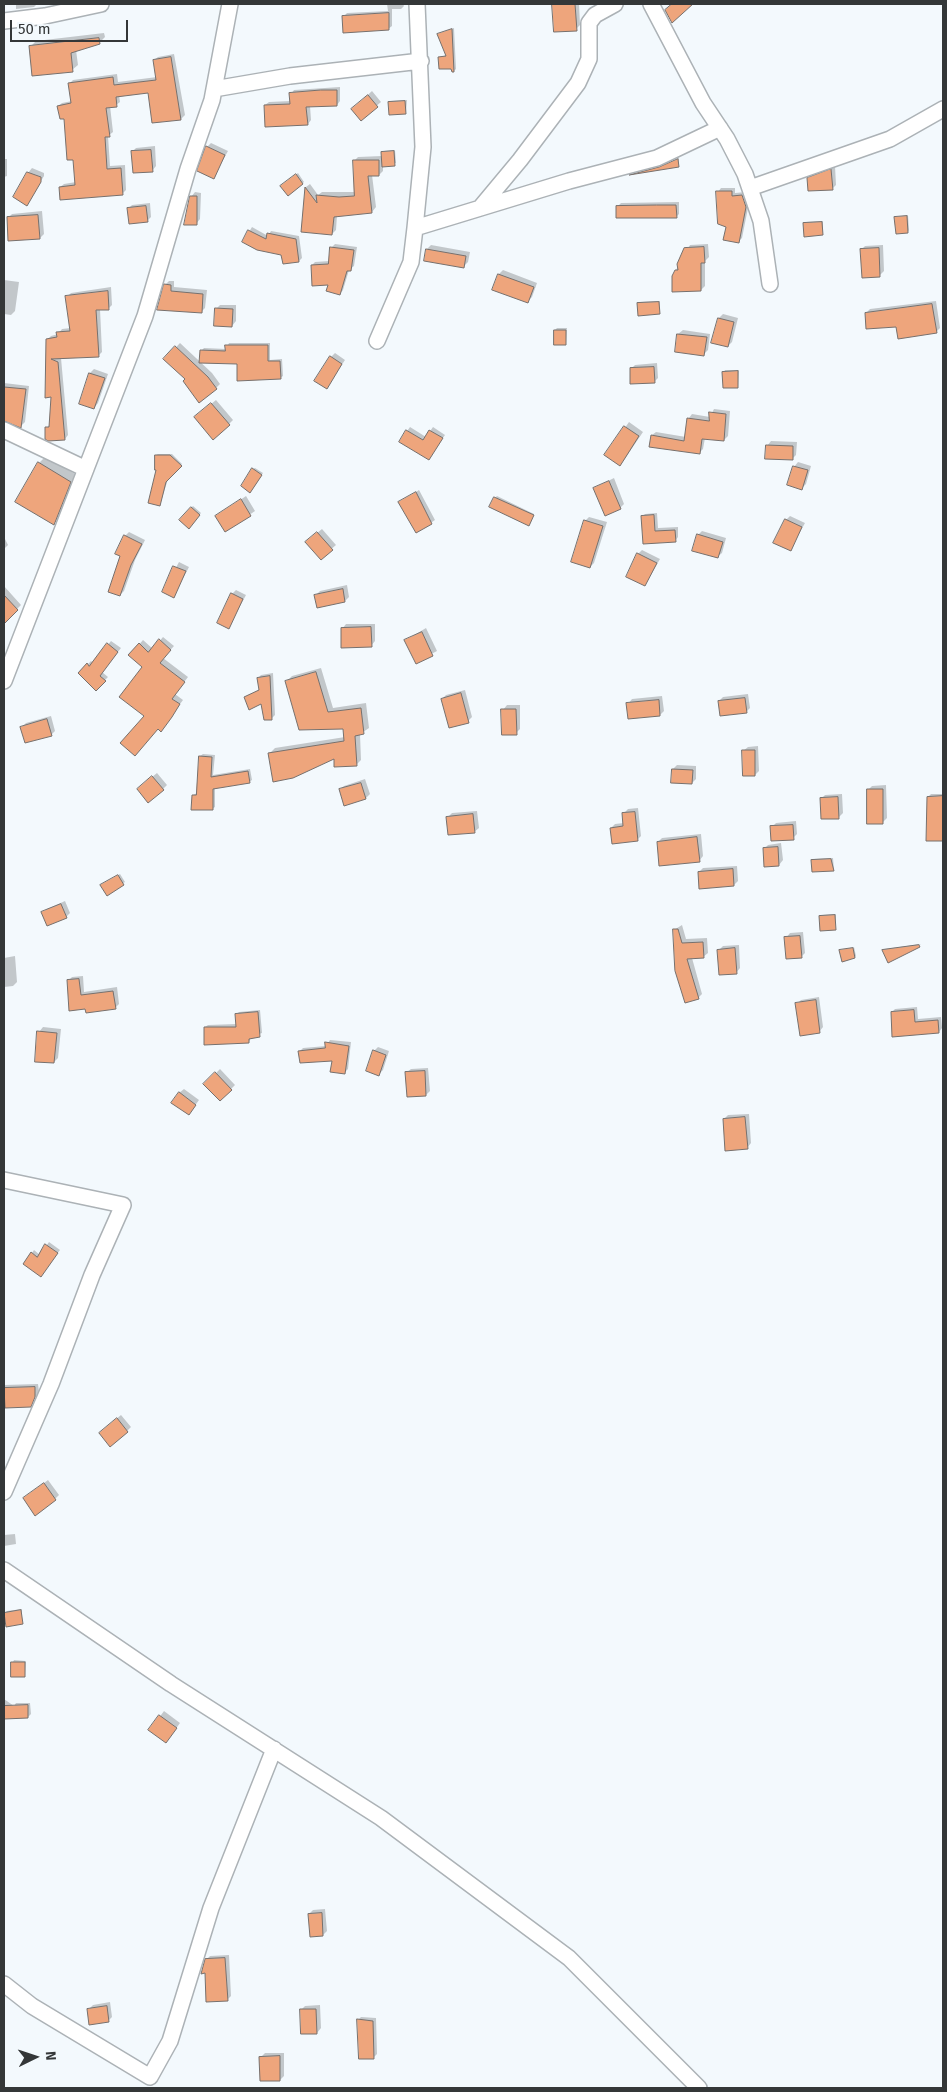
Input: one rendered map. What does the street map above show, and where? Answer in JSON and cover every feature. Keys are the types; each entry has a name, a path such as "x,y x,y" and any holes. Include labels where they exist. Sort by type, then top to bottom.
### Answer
{"street":[{"path":"4,21 45,16 101,4"},
{"path":"4,681 145,316 214,88 230,4"},
{"path":"378,341 411,262 423,147 418,4"},
{"path":"480,208 578,84 589,60 589,24 595,15 614,4"},
{"path":"658,7 703,103 720,128 745,174 761,221 770,284"},
{"path":"214,88 290,76 421,61"},
{"path":"750,188 890,139 943,109"},
{"path":"415,228 657,158 720,128"},
{"path":"4,430 86,469"},
{"path":"4,1180 123,1205 92,1274 51,1384 4,1492"},
{"path":"4,1570 171,1684 381,1818 569,1958 700,2088"},
{"path":"4,1984 32,2006 150,2076 170,2041 211,1908 274,1749"}],"building":[{"path":"552,4 575,4 577,31 554,32"},
{"path":"672,4 693,4 672,23 665,10"},
{"path":"389,13 389,30 343,33 342,16"},
{"path":"452,29 454,72 451,69 439,69 438,57 446,56 437,34"},
{"path":"99,38 100,44 71,53 73,72 32,76 29,46"},
{"path":"171,57 181,120 152,123 148,93 116,97 117,107 106,108 110,137 105,137 107,169 121,168 123,195 60,200 59,187 75,185 73,160 67,160 64,119 60,119 57,106 71,103 68,83 113,77 114,85 156,80 153,60"},
{"path":"337,90 337,106 306,107 308,125 265,127 264,105 290,104 289,93"},
{"path":"368,95 378,107 361,121 351,109"},
{"path":"405,101 406,114 389,115 388,102"},
{"path":"206,146 225,155 214,179 197,171"},
{"path":"151,150 153,172 133,173 131,151"},
{"path":"394,151 395,166 382,167 381,152"},
{"path":"678,159 679,167 629,175 659,167"},
{"path":"353,160 379,160 379,176 368,176 372,213 334,217 332,235 301,232 305,187 317,203 316,195 354,196"},
{"path":"831,169 833,190 808,191 807,178"},
{"path":"27,172 41,177 41,182 27,206 13,197"},
{"path":"296,174 303,184 288,196 280,186"},
{"path":"716,191 732,191 732,196 742,195 746,207 739,243 723,240 726,227 718,224"},
{"path":"190,196 197,196 197,225 184,225"},
{"path":"676,205 677,218 616,218 616,206"},
{"path":"146,206 148,222 129,224 127,208"},
{"path":"38,215 40,239 8,241 7,217"},
{"path":"907,216 908,233 896,234 894,217"},
{"path":"822,222 823,235 804,237 803,223"},
{"path":"248,230 266,239 267,233 296,239 299,262 283,264 281,255 257,250 242,242"},
{"path":"330,247 354,250 351,271 347,271 340,295 326,291 328,285 312,286 311,265 328,264"},
{"path":"704,247 705,263 701,263 701,291 672,292 672,276 675,270 678,270 677,264 684,248"},
{"path":"879,248 880,277 862,278 860,249"},
{"path":"426,249 466,256 464,268 424,261"},
{"path":"498,274 534,287 528,303 492,290"},
{"path":"164,284 171,285 171,291 203,294 202,313 157,310"},
{"path":"108,291 109,310 96,310 99,357 51,359 58,362 65,440 48,441 45,439 45,427 49,427 51,397 45,398 46,339 57,337 56,332 70,331 65,296"},
{"path":"659,302 660,314 638,316 637,303"},
{"path":"932,304 937,333 898,339 896,327 866,329 865,313"},
{"path":"215,308 233,309 232,327 214,326"},
{"path":"718,318 734,322 728,347 711,343"},
{"path":"554,330 566,330 566,345 554,345"},
{"path":"677,334 707,337 704,356 675,352"},
{"path":"225,345 268,345 268,361 280,361 281,379 237,381 237,364 199,363 200,350 225,351"},
{"path":"175,346 208,377 217,389 199,403 183,381 185,379 163,359"},
{"path":"330,356 342,364 327,389 314,381"},
{"path":"654,367 655,383 630,384 630,368"},
{"path":"738,371 738,388 723,388 722,372"},
{"path":"89,373 105,378 94,409 79,404"},
{"path":"4,387 26,389 21,428 4,421"},
{"path":"211,403 230,425 213,440 194,417"},
{"path":"709,412 726,414 724,441 702,439 700,454 649,447 651,435 684,441 687,418 709,421"},
{"path":"624,426 639,436 620,466 604,455"},
{"path":"406,430 423,440 429,430 443,438 429,460 399,442"},
{"path":"766,445 793,446 793,460 765,459"},
{"path":"155,455 170,455 182,466 166,482 160,506 148,503 156,470"},
{"path":"38,462 71,482 54,525 15,502"},
{"path":"793,466 808,470 802,490 787,485"},
{"path":"252,468 262,475 250,493 241,486"},
{"path":"609,481 621,509 605,516 593,488"},
{"path":"416,492 432,524 416,533 398,502"},
{"path":"494,497 534,515 529,526 489,507"},
{"path":"241,499 251,516 225,532 215,516"},
{"path":"191,507 200,515 189,529 179,520"},
{"path":"654,515 655,531 675,530 676,542 643,544 641,516"},
{"path":"785,519 802,527 791,551 773,543"},
{"path":"584,520 603,526 590,568 571,562"},
{"path":"317,532 333,550 321,560 305,542"},
{"path":"697,534 723,542 718,558 692,551"},
{"path":"124,535 142,544 131,565 120,596 108,592 120,556 115,554"},
{"path":"637,553 657,563 645,586 626,577"},
{"path":"173,566 186,571 174,598 162,592"},
{"path":"343,589 345,602 317,608 314,595"},
{"path":"231,593 243,599 229,629 217,623"},
{"path":"4,595 18,610 4,624"},
{"path":"371,627 372,647 341,648 341,628"},
{"path":"422,632 433,656 416,664 404,640"},
{"path":"159,639 171,650 160,663 185,682 172,699 180,704 172,717 161,732 158,729 135,756 120,743 144,716 119,697 142,667 128,655 139,643 148,652"},
{"path":"107,643 118,652 100,676 106,681 96,691 78,673 87,663 89,666"},
{"path":"316,672 328,712 361,708 364,734 355,736 357,766 334,767 334,759 293,778 273,782 268,753 344,741 343,729 299,730 285,681"},
{"path":"270,676 272,720 264,720 261,704 249,710 244,697 259,690 257,678"},
{"path":"461,693 469,723 449,728 441,699"},
{"path":"745,698 747,713 720,716 718,701"},
{"path":"659,700 660,716 628,719 626,703"},
{"path":"501,709 516,709 517,735 502,735"},
{"path":"47,719 52,736 25,743 20,727"},
{"path":"742,750 755,750 755,776 743,776"},
{"path":"199,756 212,757 211,777 248,771 250,783 213,789 213,810 191,810 192,795 196,795"},
{"path":"672,769 693,770 692,784 671,783"},
{"path":"152,776 164,790 148,803 137,789"},
{"path":"361,783 366,799 344,806 339,789"},
{"path":"867,789 883,789 883,824 867,824"},
{"path":"943,796 943,841 926,841 927,797"},
{"path":"838,797 839,819 821,819 820,798"},
{"path":"635,812 638,841 612,844 610,828 623,826 622,813"},
{"path":"473,814 475,833 448,835 446,817"},
{"path":"793,825 794,840 771,841 770,826"},
{"path":"697,837 700,862 659,866 657,842"},
{"path":"778,847 779,866 764,867 763,848"},
{"path":"831,859 834,871 812,872 811,860"},
{"path":"733,869 734,886 699,889 698,872"},
{"path":"118,875 124,885 107,896 100,885"},
{"path":"61,904 67,918 47,926 41,912"},
{"path":"835,915 836,930 820,931 819,916"},
{"path":"673,929 678,929 682,943 703,942 704,958 687,959 699,999 685,1003 675,971"},
{"path":"800,936 802,958 786,959 784,937"},
{"path":"919,945 920,947 888,963 882,950"},
{"path":"735,948 737,974 719,975 717,950"},
{"path":"853,948 855,958 842,962 839,950"},
{"path":"79,979 81,995 113,991 116,1009 86,1013 85,1009 69,1011 67,980"},
{"path":"816,1000 820,1033 800,1036 795,1003"},
{"path":"914,1010 915,1022 938,1020 939,1033 892,1037 891,1012"},
{"path":"258,1012 260,1037 249,1039 249,1043 204,1045 204,1027 236,1027 235,1014"},
{"path":"37,1031 57,1033 54,1063 35,1062"},
{"path":"325,1042 349,1046 345,1074 330,1072 332,1061 300,1063 298,1051 325,1048"},
{"path":"373,1050 386,1055 379,1076 366,1071"},
{"path":"425,1071 426,1096 407,1097 405,1072"},
{"path":"215,1072 232,1090 220,1101 203,1084"},
{"path":"179,1092 196,1105 189,1115 171,1103"},
{"path":"745,1117 748,1149 725,1151 723,1119"},
{"path":"45,1244 58,1253 41,1277 23,1264 31,1252 37,1257"},
{"path":"35,1387 35,1397 31,1407 5,1408 4,1388"},
{"path":"117,1418 128,1432 110,1447 99,1433"},
{"path":"44,1483 56,1500 35,1516 23,1498"},
{"path":"21,1610 23,1624 6,1627 4,1613"},
{"path":"11,1662 25,1662 25,1677 11,1677"},
{"path":"28,1705 28,1718 4,1719 4,1706"},
{"path":"159,1715 177,1728 166,1743 148,1730"},
{"path":"322,1913 323,1936 310,1937 308,1914"},
{"path":"225,1958 228,2001 206,2002 205,1973 201,1974 205,1959"},
{"path":"107,2006 109,2022 89,2025 87,2009"},
{"path":"300,2009 316,2009 317,2034 301,2034"},
{"path":"357,2019 373,2021 374,2059 359,2059"},
{"path":"280,2056 280,2081 260,2081 259,2057"}]}
